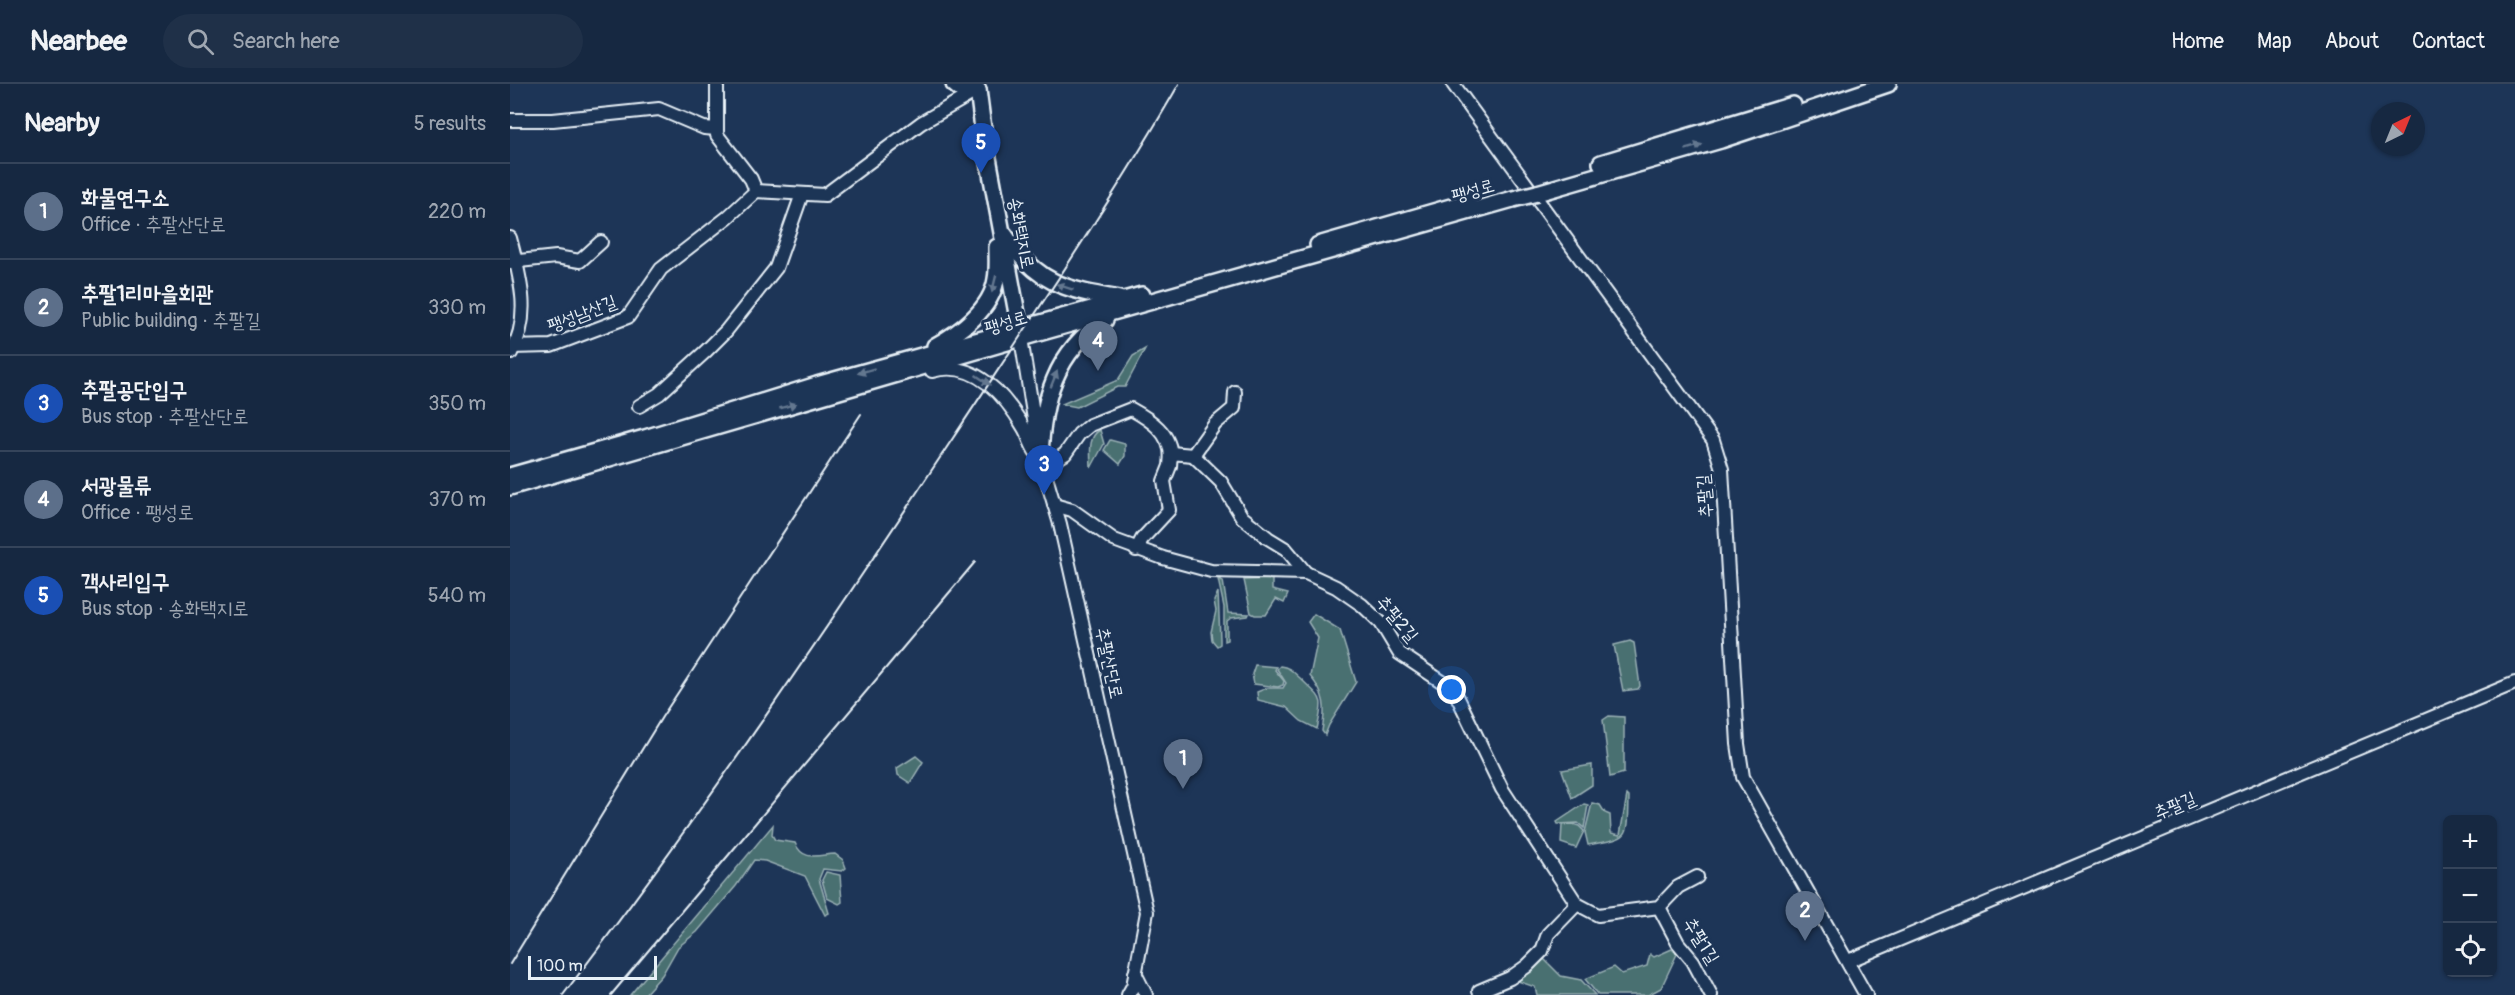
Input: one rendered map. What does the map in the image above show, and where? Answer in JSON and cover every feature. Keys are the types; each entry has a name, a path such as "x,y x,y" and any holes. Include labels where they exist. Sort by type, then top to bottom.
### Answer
{"main road":[{"path":"954,84 960,89 980,86"},
{"path":"1534,189 1859,84"},
{"path":"1534,189 1721,140 1888,84"},
{"name":"송화택지로","path":"980,86 984,136 1021,332"},
{"name":"팽성로","path":"510,487 1021,332 1121,306 1534,189"},
{"path":"1000,226 1022,258 1048,279 1121,306"},
{"path":"905,366 964,326 985,304 993,291 996,278 997,240 1000,226"},
{"path":"1040,457 1046,405 1058,369 1080,339 1121,306"},
{"name":"팽성로","path":"510,476 905,366"}],"street":[{"path":"717,84 717,135 751,179 756,191 825,195 921,123 980,86"},
{"name":"추팔길","path":"1453,84 1713,440 1722,469 1738,744 1743,777 1866,995"},
{"path":"510,120 553,120 659,109 704,128 717,129"},
{"name":"팽성남산길","path":"511,350 551,346 628,317 661,269 728,217 756,191"},
{"path":"639,406 660,394 712,344 776,268 802,194"},
{"path":"510,238 524,309 520,335 511,350"},
{"path":"513,262 556,257 580,261 601,242"},
{"name":"추팔산단로","path":"1021,332 1040,457 1054,505 1147,912 1133,986 1128,995"},
{"path":"905,366 915,375 955,368 981,378 1005,400 1040,457 1052,462 1065,454 1079,434 1090,425 1131,410 1148,418 1166,437 1171,449 1171,458"},
{"path":"1193,455 1215,424 1234,408 1234,392"},
{"path":"1136,550 1152,526 1169,510 1164,481 1172,453 1193,455 1221,482 1242,517 1286,549 1306,573"},
{"name":"추팔2길","path":"1054,505 1072,510 1114,540 1136,550 1210,571 1306,573 1336,587 1362,605 1381,622 1399,653 1447,685 1457,696 1502,789 1577,904"},
{"name":"추팔길","path":"1848,961 2515,683"},
{"path":"1477,994 1510,978 1527,966 1542,951 1548,934 1577,904 1598,915 1659,907 1678,887 1697,878"},
{"name":"추팔1길","path":"1659,907 1678,943 1693,961 1711,995"},
{"path":"1135,973 1146,995"}],"green space":[{"path":"1145,349 1125,387 1117,387 1077,407 1062,404 1118,380 1133,356"},
{"path":"1100,430 1104,444 1091,468 1091,442"},
{"path":"1110,440 1125,444 1125,456 1120,464 1104,450"},
{"path":"1218,579 1223,581 1228,613 1249,614 1227,621 1227,640 1224,641 1224,607"},
{"path":"1272,579 1272,590 1288,594 1284,603 1276,599 1266,615 1251,613 1244,580"},
{"path":"1218,592 1220,644 1217,646 1212,640 1211,632 1216,611 1214,601"},
{"path":"1314,614 1340,630 1356,682 1325,735 1322,731 1324,702 1310,676 1318,638 1308,622"},
{"path":"1630,641 1634,643 1640,686 1638,689 1623,691 1614,645"},
{"path":"1255,665 1276,667 1275,670 1284,681 1283,685 1278,687 1254,684 1252,674"},
{"path":"1280,666 1293,672 1320,699 1321,710 1317,729 1301,721 1286,707 1258,700 1257,692 1267,688 1283,688 1286,683 1277,669"},
{"path":"1609,716 1624,717 1624,773 1610,777 1603,720"},
{"path":"916,756 923,762 910,783 898,775 897,768"},
{"path":"1592,765 1592,785 1572,798 1562,770"},
{"path":"1627,795 1629,797 1628,822 1624,834 1620,838 1588,845 1585,832 1592,803 1600,805 1605,813 1610,815 1611,833 1620,835"},
{"path":"1584,804 1588,805 1584,828 1578,823 1558,824 1557,822"},
{"path":"1573,824 1584,831 1576,848 1561,843 1562,825"},
{"path":"773,825 772,835 775,840 795,843 802,853 807,855 835,854 843,860 846,868 842,871 823,869 819,879 829,913 825,915 805,876 765,861 754,860 736,886 697,932 678,947 662,975 644,995 630,995"},
{"path":"826,872 840,875 842,902 839,904 827,898 822,880"},
{"path":"1672,949 1677,954 1661,988 1648,995 1598,995 1585,979 1614,967 1622,974 1647,966 1650,954 1654,957"},
{"path":"1544,959 1561,976 1581,980 1595,995 1537,995 1535,987 1515,980"}],"railway":[{"path":"563,995 665,859 859,579 1069,263 1179,84"},
{"path":"510,964 662,717 861,414"},
{"path":"611,995 975,562"}],"place":[{"name":"객사리입구","path":"981,173"},
{"name":"서광물류","path":"1098,371"},
{"name":"추팔공단입구","path":"1044,495"},
{"name":"화물연구소","path":"1183,789"},
{"name":"추팔1리마을회관","path":"1805,941"}]}
